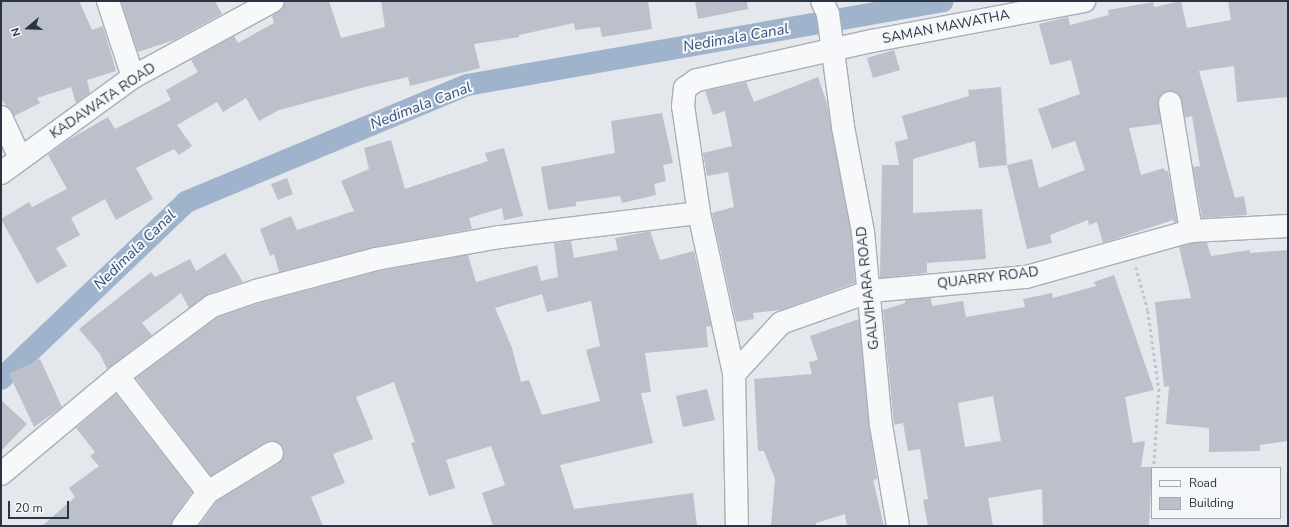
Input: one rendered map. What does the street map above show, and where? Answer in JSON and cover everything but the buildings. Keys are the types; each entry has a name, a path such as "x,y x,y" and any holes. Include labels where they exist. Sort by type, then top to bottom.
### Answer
{"street":[{"path":"108,1 133,77"},
{"name":"KADAWATA ROAD","path":"1,173 133,77 273,1"},
{"name":"GALVIHARA ROAD","path":"822,1 828,14 843,127 863,232 870,291 881,424 898,526"},
{"name":"SAMAN MAWATHA","path":"737,526 734,374 699,213 683,106 685,88 697,80 832,51 1084,1"},
{"path":"1170,102 1192,231"},
{"path":"1,117 20,158"},
{"path":"1,474 118,376 212,306 256,291 376,258 500,237 699,213"},
{"name":"QUARRY ROAD","path":"734,374 782,323 870,291 1026,277 1192,231 1288,226"},
{"path":"118,376 208,492"},
{"path":"183,526 208,492 272,453"}],"path":[{"path":"1131,248 1148,312 1159,388 1154,467"}],"waterway":[{"name":"Nedimala Canal","path":"1,379 186,202 467,85 943,1"}]}
